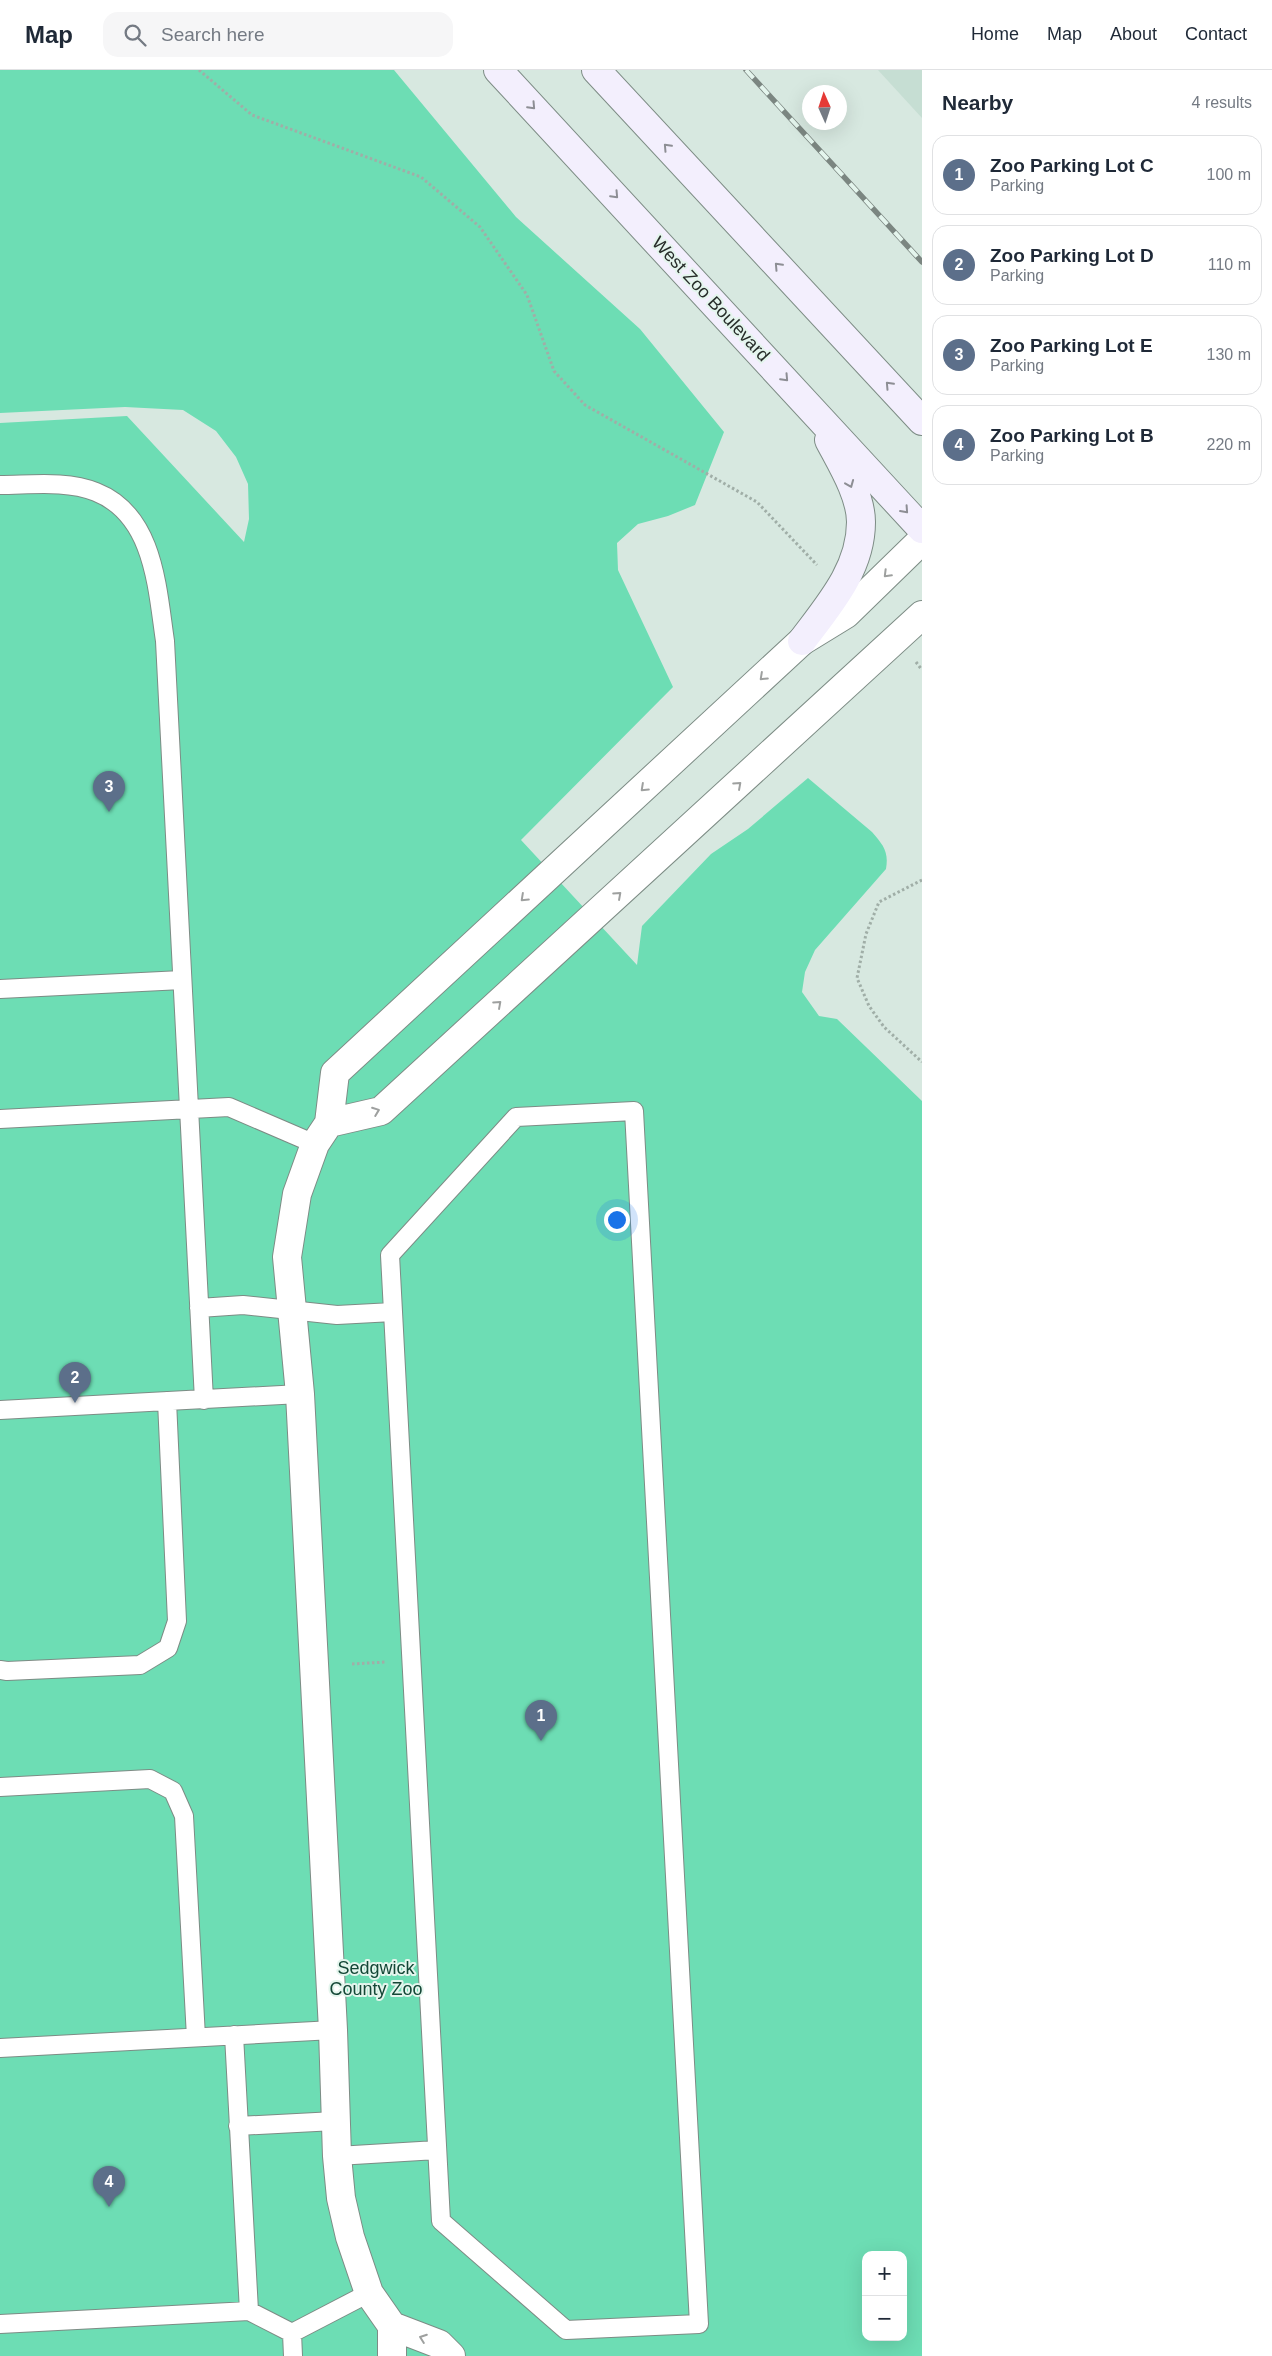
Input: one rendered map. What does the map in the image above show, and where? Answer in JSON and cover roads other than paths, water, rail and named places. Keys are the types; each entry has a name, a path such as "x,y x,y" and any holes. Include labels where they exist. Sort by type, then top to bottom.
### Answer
{"main road":[{"name":"West Zoo Boulevard","path":"498,70 814,409 922,529"},
{"path":"596,70 922,421"},
{"path":"802,641 841,588 856,554 861,521 852,486 814,409"}],"street":[{"path":"451,2356 439,2344 392,2326 369,2293 350,2237 341,2198 337,2156 333,2030 300,1394 287,1257 297,1194 322,1134 335,1073 802,641 846,614 922,540"},
{"path":"322,1134 381,1111 922,615"},
{"path":"392,2326 392,2356"}],"lane":[{"path":"0,485 60,485 95,492 123,508 138,526 156,582 165,641 204,1400"},
{"path":"0,989 182,980"},
{"path":"0,1119 229,1107 322,1134"},
{"path":"634,1111 699,2324 566,2330 441,2221 393,1312 390,1255 516,1117 634,1111"},
{"path":"199,1308 243,1305 337,1315 393,1312"},
{"path":"0,1410 300,1394"},
{"path":"0,1670 7,1672 140,1664 168,1648 177,1621 167,1402"},
{"path":"0,1787 150,1779 172,1791 184,1816 196,2037"},
{"path":"0,2048 333,2030"},
{"path":"234,2035 249,2311"},
{"path":"238,2126 336,2121"},
{"path":"337,2156 437,2150"},
{"path":"292,2332 369,2293"},
{"path":"0,2324 249,2311 292,2332"},
{"path":"292,2332 293,2356"}],"railway":[{"path":"746,70 922,262"}],"place":[{"name":"Zoo Parking Lot E","path":"109,812"},
{"name":"Zoo Parking Lot D","path":"75,1403"},
{"name":"Zoo Parking Lot C","path":"541,1741"},
{"name":"Zoo Parking Lot B","path":"109,2207"}],"park label":[{"name":"Sedgwick County Zoo","path":"376,1978"}]}
